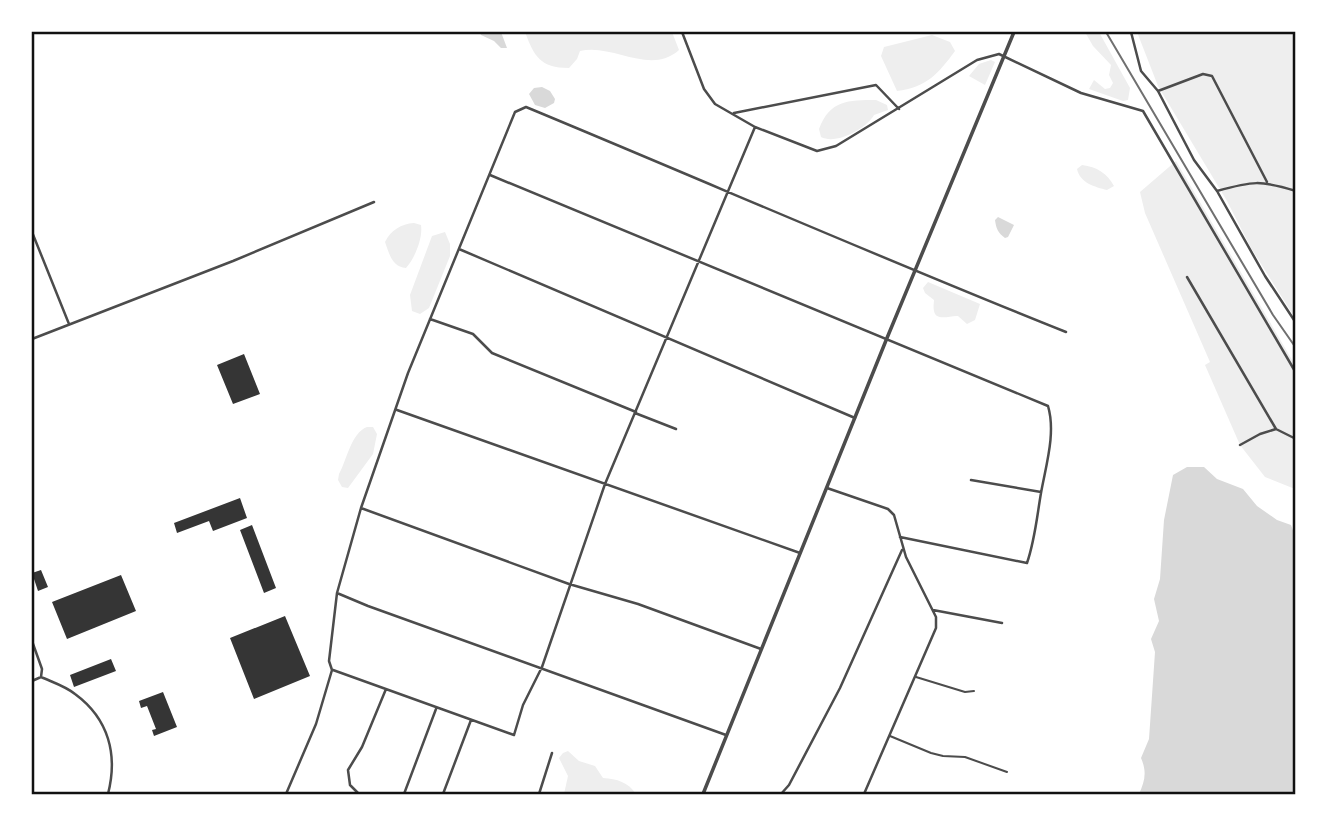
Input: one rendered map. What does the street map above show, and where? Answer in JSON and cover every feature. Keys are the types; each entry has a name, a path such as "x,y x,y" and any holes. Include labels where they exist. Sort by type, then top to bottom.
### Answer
{"street":[{"path":"682,32 704,89 715,104 755,127 817,151 836,146 976,60 992,54 1004,56 1081,93 1143,111 1296,373"},
{"path":"703,794 1014,32"},
{"path":"1131,32 1141,71 1158,91 1194,160 1217,191 1265,276 1296,323"},
{"path":"1158,91 1203,74 1212,76 1267,182"},
{"path":"732,114 876,85 900,109"},
{"path":"286,794 316,724 332,670 329,661 337,593 361,508 408,373 515,112 526,107 1066,332"},
{"path":"332,670 514,735 523,705 542,667 605,484 755,127"},
{"path":"490,175 1048,406 1050,434 1032,549 1027,562 900,537"},
{"path":"1217,191 1247,183 1267,182 1296,191"},
{"path":"32,339 233,261 374,202"},
{"path":"32,232 69,324"},
{"path":"459,249 856,418"},
{"path":"1187,277 1276,429 1296,439"},
{"path":"430,319 474,334 492,353 676,429"},
{"path":"397,410 801,553"},
{"path":"1240,445 1259,434 1276,429"},
{"path":"971,480 1041,492"},
{"path":"827,488 888,509 894,514 903,547 920,588 933,610 936,628 864,794"},
{"path":"361,508 569,584 638,604 761,649"},
{"path":"781,794 789,785 840,688 901,557 903,547"},
{"path":"337,593 726,735"},
{"path":"933,610 1002,623"},
{"path":"32,641 41,665 41,677"},
{"path":"32,681 41,677 74,692 95,710 112,746 113,768 108,794"},
{"path":"359,794 350,785 348,770 362,747 386,689"},
{"path":"404,794 437,708"},
{"path":"443,794 471,720"},
{"path":"539,794 552,752"}],"lane":[{"path":"915,676 965,692 974,691"},
{"path":"889,736 931,753 965,757 1007,772"}],"shaded area":[{"path":"480,32 501,32 507,48 501,48"},
{"path":"525,32 672,32 679,50 656,60 605,51 580,51 569,68 559,67 545,63 535,54"},
{"path":"1085,32 1099,32 1130,88 1128,100 1123,101 1089,89 1094,80 1105,89 1110,88 1113,83 1109,75 1111,65 1093,46"},
{"path":"1137,32 1295,32 1295,318 1251,248 1227,201 1158,86"},
{"path":"932,35 950,42 955,51 924,83 897,91 881,56 884,47"},
{"path":"991,60 995,62 985,85 969,76 979,64"},
{"path":"542,87 550,91 555,99 554,103 545,108 535,105 529,94 534,88"},
{"path":"857,100 876,100 887,105 888,110 874,115 850,134 834,139 821,137 819,129 823,119 834,107"},
{"path":"1176,161 1295,365 1295,489 1265,477 1240,445 1205,365 1210,362 1145,213 1140,192"},
{"path":"1082,165 1101,171 1114,186 1107,190 1089,184 1081,178 1077,169"},
{"path":"998,217 1014,225 1008,237 1005,238 998,230 995,220"},
{"path":"414,223 421,225 420,242 406,268 401,267 392,259 385,242 397,228"},
{"path":"445,232 450,244 450,256 429,308 420,314 412,311 410,295 432,236"},
{"path":"928,282 980,304 975,320 967,324 958,316 944,317 935,314 934,300 923,288"},
{"path":"367,427 373,427 377,434 373,454 348,488 342,487 338,480 339,474 350,447 357,435"},
{"path":"1187,467 1204,467 1217,479 1243,489 1257,506 1277,520 1291,525 1295,536 1295,794 1139,794 1144,776 1141,758 1149,739 1155,652 1151,639 1159,621 1154,599 1160,579 1164,520 1173,475"},
{"path":"568,751 579,761 595,766 603,778 622,782 636,794 564,794 568,776 559,758"}],"building":[{"path":"244,354 260,394 233,404 217,365"},
{"path":"240,498 247,518 213,531 209,521 177,533 174,523"},
{"path":"252,525 276,588 264,593 240,530"},
{"path":"41,570 48,587 38,591 32,573"},
{"path":"121,575 136,611 67,639 52,602"},
{"path":"285,616 310,676 254,699 230,638"},
{"path":"111,659 116,671 74,687 70,675"},
{"path":"163,692 177,727 154,736 152,730 156,729 147,706 141,708 139,701"}],"railway":[{"path":"1106,32 1273,315 1296,348"}]}
